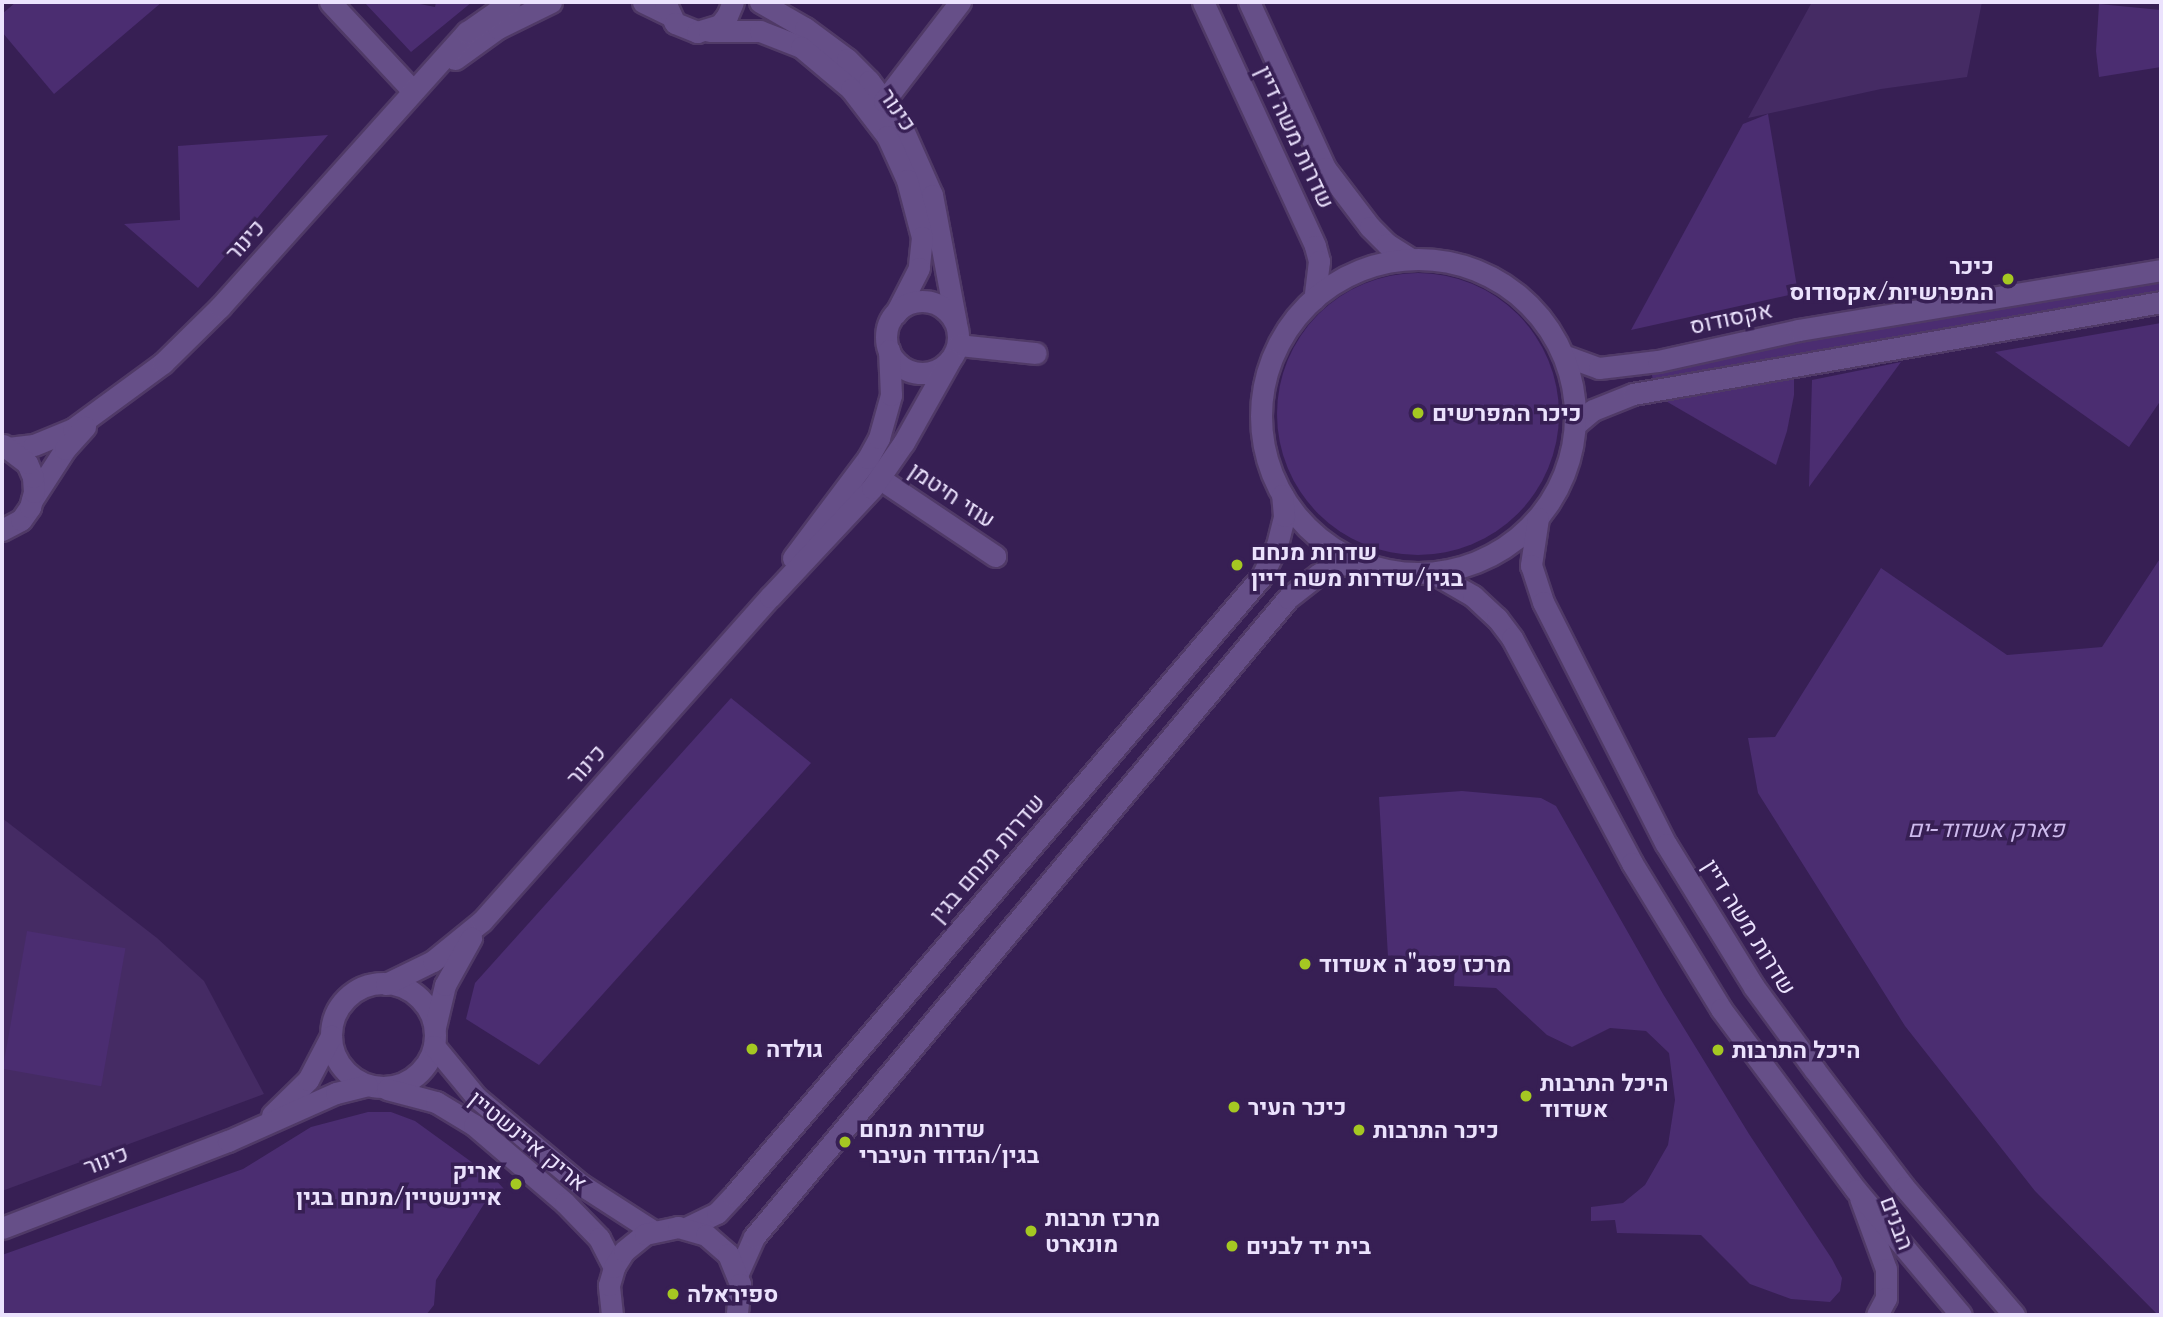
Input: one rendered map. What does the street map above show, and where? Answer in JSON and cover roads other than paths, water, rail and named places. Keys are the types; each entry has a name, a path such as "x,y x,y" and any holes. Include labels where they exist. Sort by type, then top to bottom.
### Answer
{"street":[{"path":"330,2 414,88"},
{"name":"כינור","path":"5,447 52,438 97,412 163,363 208,320 467,32 510,2"},
{"name":"כינור","path":"414,88 498,28 551,2"},
{"path":"643,2 666,8"},
{"path":"709,31 727,16 733,2"},
{"name":"כינור","path":"386,984 433,961 482,921 729,644 833,532 879,478 904,442 954,343 932,195 900,123 869,81 839,53 760,2"},
{"path":"884,101 960,2"},
{"name":"שדרות משה דיין","path":"1203,2 1315,246 1319,261 1314,299"},
{"name":"שדרות משה דיין","path":"1249,2 1325,168 1365,221 1387,244 1411,259"},
{"name":"כינור","path":"666,8 685,30 760,31 801,47 851,89 887,136 907,180 922,237 919,268 896,313"},
{"path":"1411,259 1443,261 1480,272 1502,283 1527,303 1548,327 1563,355 1573,389 1575,425 1569,459 1557,490 1538,518 1508,546 1472,564 1433,573 1396,572 1361,563 1330,547 1303,524 1282,495 1270,467 1263,437 1262,407 1267,377 1277,348 1293,322 1314,299 1359,271 1411,259"},
{"name":"אקסודוס","path":"1563,355 1599,368 1658,361 1799,330 2161,270"},
{"path":"910,302 933,302 943,307 954,343 936,370 914,372 903,367 889,350 887,327 896,313 910,302"},
{"path":"1575,425 1593,410 1633,394 2161,302"},
{"path":"954,343 1036,353"},
{"name":"כינור","path":"729,644 868,457 887,419 891,396 889,350"},
{"name":"כינור","path":"2,530 21,520 65,449 97,412"},
{"path":"5,447 27,463 33,477 31,502"},
{"name":"עוזי חיטמן","path":"879,478 995,556"},
{"name":"שדרות מנחם בגין","path":"687,1228 717,1213 733,1196 1262,576 1278,545 1284,516 1282,495"},
{"name":"שדרות משה דיין","path":"1538,518 1531,565 1543,602 1666,844 1754,987 1814,1069 1904,1187 2014,1315"},
{"path":"738,1273 754,1237 1288,598 1319,574 1338,565 1361,563"},
{"path":"1433,573 1473,596 1497,618 1512,638 1632,863 1721,1009 1856,1190 1961,1315"},
{"name":"כינור","path":"435,1038 445,985 482,921"},
{"path":"386,984 410,990 422,1001 431,1014 435,1038 428,1062 417,1076 402,1085 376,1087 350,1077 339,1064 331,1036 335,1013 345,999 359,988 386,984"},
{"name":"כינור","path":"228,1141 263,1122 295,1095 320,1062 331,1036"},
{"name":"אריק איינשטיין","path":"435,1038 477,1097 580,1184 653,1231"},
{"name":"כינור","path":"2,1228 228,1141 336,1093 376,1087"},
{"name":"אריק איינשטיין","path":"376,1087 436,1102 474,1125 565,1203 599,1238 614,1267"},
{"name":"הבנים","path":"1856,1190 1886,1269 1886,1298 1877,1315"},
{"path":"609,1312 609,1285 614,1267 630,1245 653,1231 687,1228 718,1244 738,1273 741,1296 737,1315"}],"place":[{"name":"כיכר המפרשיות/אקסודוס","path":"2008,279"},
{"name":"כיכר המפרשים","path":"1418,413"},
{"name":"שדרות מנחם בגין/שדרות משה דיין","path":"1237,565"},
{"name":"מרכז פסג\"ה אשדוד","path":"1305,964"},
{"name":"גולדה","path":"752,1049"},
{"name":"היכל התרבות","path":"1718,1050"},
{"name":"היכל התרבות אשדוד","path":"1526,1096"},
{"name":"כיכר העיר","path":"1234,1107"},
{"name":"כיכר התרבות","path":"1359,1130"},
{"name":"שדרות מנחם בגין/הגדוד העיברי","path":"845,1142"},
{"name":"אריק איינשטיין/מנחם בגין","path":"516,1184"},
{"name":"מרכז תרבות מונארט","path":"1031,1231"},
{"name":"בית יד לבנים","path":"1232,1246"},
{"name":"ספיראלה","path":"673,1294"}],"park label":[{"name":"פארק אשדוד-ים","path":"1986,829"}]}
